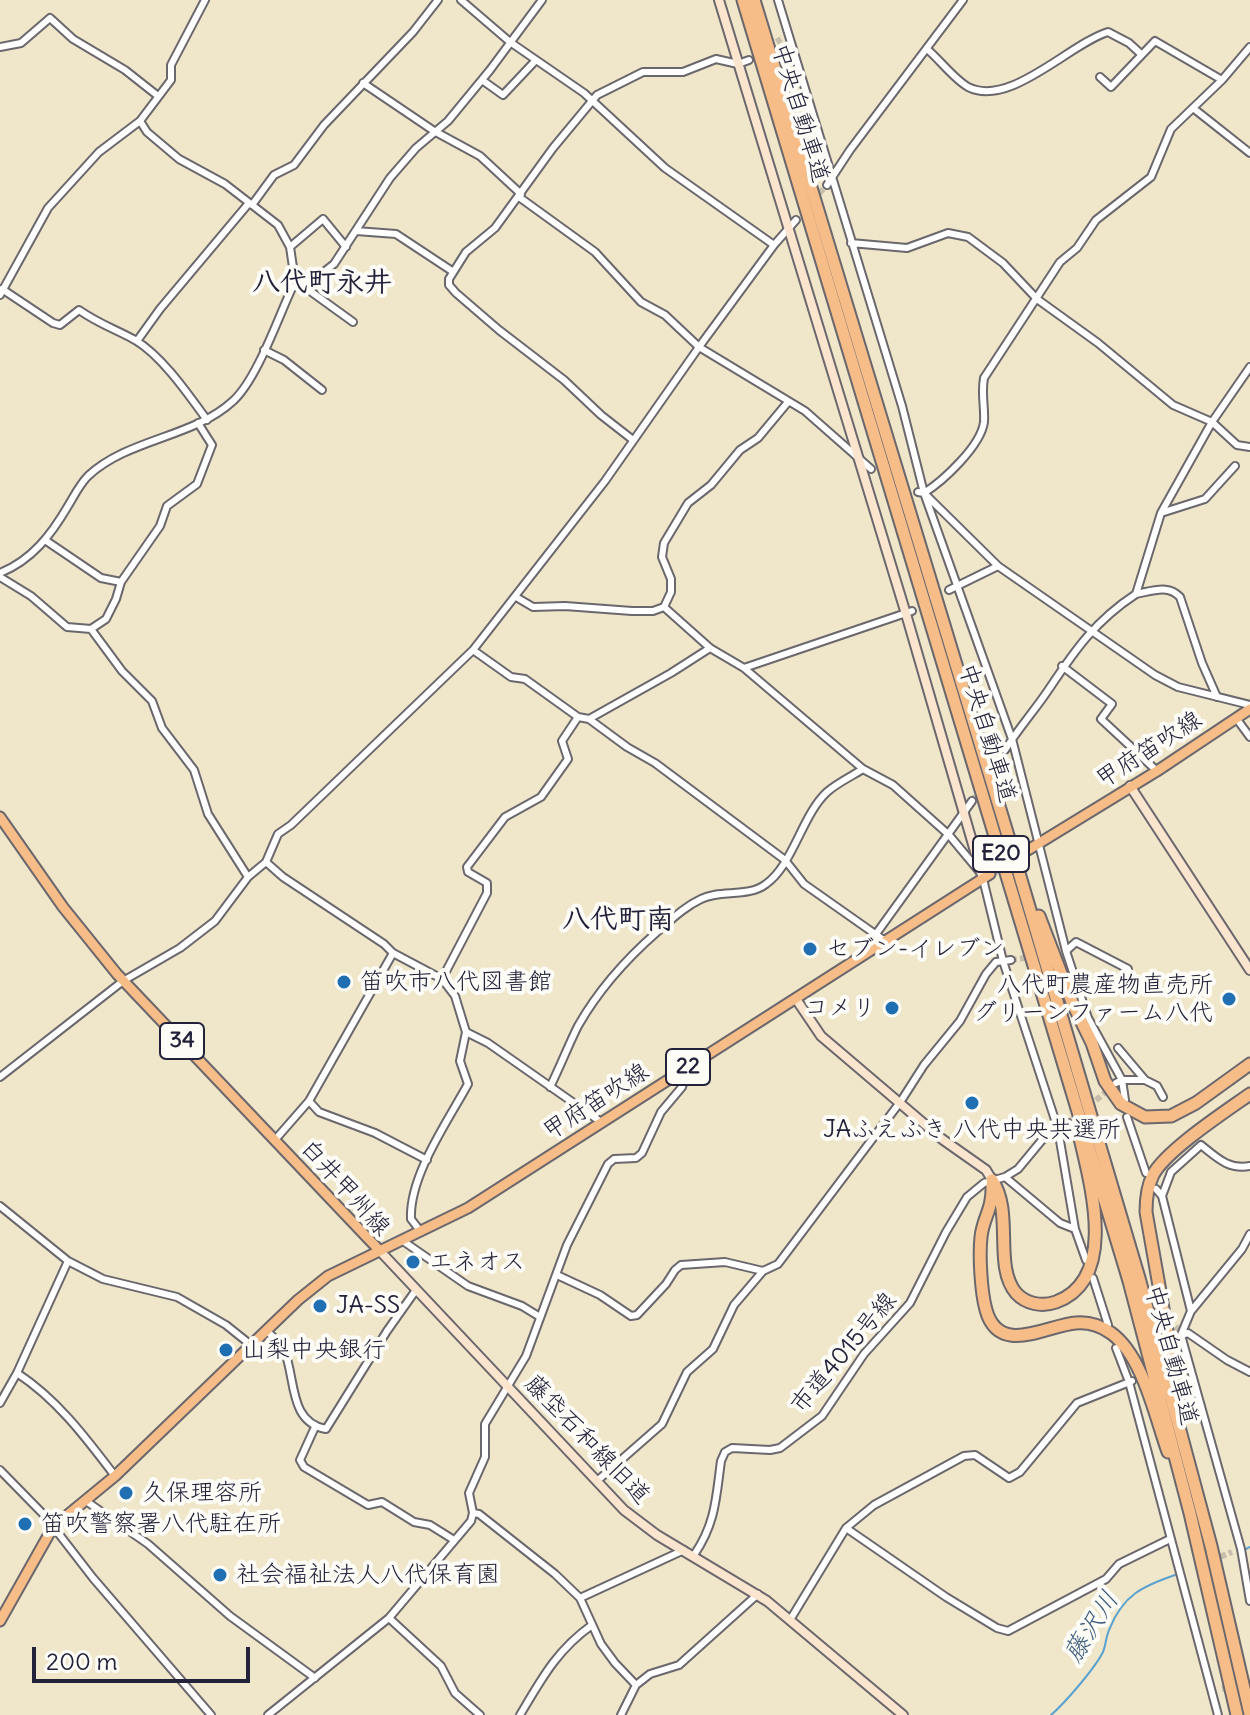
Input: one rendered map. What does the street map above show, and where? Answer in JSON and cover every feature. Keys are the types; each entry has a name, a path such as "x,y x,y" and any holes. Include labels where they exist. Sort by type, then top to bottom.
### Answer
{"highway":[{"name":"中央自動車道","path":"743,0 1129,1281 1190,1513 1237,1715"},
{"name":"中央自動車道","path":"754,0 1006,829 1147,1307 1211,1546 1250,1714"},
{"path":"1006,829 1105,1081 1121,1104 1145,1117 1171,1116 1196,1103 1250,1064"},
{"path":"998,1179 1007,1272 1013,1290 1033,1304 1050,1304 1066,1297 1081,1285 1092,1266 1096,1245 1094,1217 1080,1138 1029,950"},
{"path":"1211,1546 1180,1406 1146,1200 1152,1176 1165,1159 1250,1094"},
{"path":"998,1179 981,1242 984,1299 989,1319 1003,1332 1012,1335 1032,1335 1063,1325 1087,1324 1108,1331 1119,1340 1134,1360 1142,1379 1190,1513"}],"main road":[{"name":"甲府笛吹線","path":"1028,850 1157,771 1250,707"},
{"name":"白井甲州線","path":"0,817 63,907 123,981 380,1251 328,1276 251,1345 115,1476 53,1527 0,1621"},
{"name":"甲府笛吹線","path":"380,1251 468,1208 796,999 881,938 985,875"}],"street":[{"path":"205,0 171,65 171,80 140,121 99,152 48,208 2,288 53,323 60,325 79,310 101,326 137,341 177,378 207,420"},
{"path":"137,341 160,309 274,175 294,165 324,125 413,32 438,0"},
{"path":"461,0 510,42 593,101 665,168 774,245"},
{"path":"198,423 212,445 203,473 197,484 167,506 160,526 121,582 106,619 91,629 67,627 31,596 0,575 45,540 89,476 143,444 198,423 207,420 234,400 264,350 292,288 320,275 334,264 390,178 434,131 448,121 542,0"},
{"path":"719,0 909,612 964,813 985,875 1058,1129 1075,1229 1086,1260"},
{"path":"778,0 829,182 902,406 921,492 952,588 1012,739 1064,951 1088,1018 1125,1100"},
{"path":"829,182 963,0"},
{"path":"0,47 21,43 50,18 73,39 125,70 158,96"},
{"path":"927,49 966,86 985,93 1006,89 1108,32 1129,43 1141,54"},
{"path":"781,39 789,35"},
{"path":"1100,77 1111,87 1155,41 1222,80"},
{"path":"921,492 943,481 977,440 984,424 981,393 984,378 1060,262 1077,248 1096,220 1151,177 1171,129 1222,80 1250,47"},
{"path":"633,440 555,372 456,293 449,285 452,271 466,252 495,228 553,148 593,101 609,88 643,72 683,72 716,59 738,64 749,60"},
{"path":"482,80 503,95 536,60"},
{"path":"363,83 434,131 480,156 520,196 595,252 641,302 665,315 699,347 805,411 871,469"},
{"path":"1193,108 1250,153"},
{"path":"140,121 147,132 179,159 225,184 278,225 290,247 294,274 299,283 353,322"},
{"path":"290,247 323,219 346,247"},
{"path":"0,1077 123,981 180,948 215,921 248,877 266,862 278,834 473,650 605,481 699,347 796,220"},
{"path":"356,231 396,234 452,271"},
{"path":"851,243 907,248 937,236 957,234 968,237 1003,263 1037,299 1098,343 1173,405 1212,422 1237,445 1250,447"},
{"path":"264,350 284,360 322,390"},
{"path":"1136,594 1161,513 1212,422 1250,367"},
{"path":"516,597 533,607 653,611 664,607 671,592 671,579 662,557 664,543 688,503 718,477 740,450 758,438 788,402"},
{"path":"1161,513 1205,499 1235,466"},
{"path":"921,492 998,566 1155,675 1178,687 1250,707"},
{"path":"45,540 101,578 121,582"},
{"path":"952,588 998,566"},
{"path":"1005,750 1062,666 1092,629 1136,594 1163,588 1174,590 1180,597 1217,697"},
{"path":"664,607 710,648 744,668 863,769 893,785 949,835 985,875"},
{"path":"744,668 909,612"},
{"path":"91,629 122,671 152,701 162,728 194,770 208,814 248,877"},
{"path":"589,719 710,648"},
{"path":"473,650 511,677 525,679 542,689 578,717 589,719 655,763 785,860 804,884 881,938 972,801"},
{"path":"1062,666 1112,704 1101,719 1157,771"},
{"path":"442,979 487,893 487,883 468,872 467,867 505,817 541,797 563,768 568,759 562,741 578,717"},
{"path":"1236,718 1250,737"},
{"path":"550,1087 577,1028 598,993 619,967 681,912 705,896 766,885 827,793 863,769"},
{"path":"1130,786 1250,970"},
{"path":"266,862 393,953 442,979 455,996 466,1032 460,1061 468,1084 427,1160 410,1210 411,1219 421,1232"},
{"path":"1064,951 1076,942 1118,962 1128,969 1129,977"},
{"path":"274,1141 309,1101 393,953"},
{"path":"597,1481 662,1424 687,1372 713,1349 734,1305 763,1271 778,1264 901,1101 924,1065 960,1021 986,974 996,962 1007,960"},
{"path":"796,999 821,1036 942,1139 1060,1223 1075,1229"},
{"path":"466,1032 488,1043 601,1122"},
{"path":"1118,1048 1145,1080 1157,1086 1163,1097"},
{"path":"268,1715 389,1618 471,1521 473,1513 469,1493 485,1457 485,1424 526,1356 567,1245 608,1164 614,1159 636,1158 642,1153 661,1112 682,1087 688,1067"},
{"path":"1119,1082 1145,1080"},
{"path":"309,1101 319,1112 375,1133 427,1160"},
{"path":"1127,1117 1146,1173"},
{"path":"998,1179 1018,1169 1042,1140 1068,1123"},
{"path":"1162,1196 1171,1172 1201,1145 1228,1165 1238,1168 1250,1166"},
{"name":"市道4015号線","path":"694,1555 714,1518 721,1461 725,1452 732,1448 780,1448 822,1416 864,1354 910,1303 967,1197 974,1189 998,1179"},
{"path":"1156,1189 1162,1196 1191,1311 1181,1335 1241,1549 1250,1601"},
{"path":"0,1206 68,1261 103,1279 177,1297 226,1325 251,1345"},
{"path":"1180,1326 1242,1249 1250,1234"},
{"path":"403,1241 468,1286 522,1306 540,1317"},
{"name":"藤垈石和線旧道","path":"380,1251 636,1521 758,1594 902,1715"},
{"path":"0,1403 68,1261"},
{"path":"557,1275 600,1295 631,1316 637,1315 681,1265 725,1262 763,1271"},
{"path":"1093,1278 1108,1325"},
{"path":"267,1331 284,1349 293,1398 315,1427 326,1429 416,1290"},
{"path":"1181,1335 1188,1333 1250,1372"},
{"path":"1116,1348 1131,1382 1218,1715"},
{"path":"17,1373 40,1388 75,1424 115,1476"},
{"path":"790,1620 846,1528 874,1505 964,1456 975,1455 1009,1478 1020,1472 1077,1403 1131,1382"},
{"path":"315,1427 300,1460 304,1467 368,1505 382,1502 414,1522 430,1525 454,1540"},
{"path":"0,1470 53,1527 211,1715"},
{"path":"86,1501 148,1544 230,1616 315,1678"},
{"path":"473,1513 479,1514 555,1574 580,1598 615,1663 636,1685"},
{"path":"846,1528 946,1597 997,1628 1008,1631 1106,1579 1119,1564 1170,1539"},
{"path":"1232,1552 1241,1549"},
{"path":"580,1598 684,1550"},
{"path":"1179,1571 1190,1568"},
{"path":"621,1715 636,1685 650,1674 679,1665 758,1594"},
{"path":"389,1618 441,1666 455,1693 480,1715"},
{"path":"520,1715 561,1651 592,1625"},
{"path":"1213,1692 1222,1689"}],"waterway":[{"name":"藤沢川","path":"1246,1549 1250,1547"},
{"name":"藤沢川","path":"1051,1715 1099,1659 1121,1607 1135,1593 1175,1575"}],"tunnel":[{"path":"769,47 781,39"},
{"path":"813,200 827,185"},
{"path":"972,801 1005,750"},
{"path":"990,874 1028,850"},
{"path":"1011,960 1031,957"},
{"path":"1068,1123 1112,1087"},
{"path":"1158,1351 1180,1326"},
{"path":"1212,1560 1232,1552"},
{"path":"1222,1689 1250,1682"}],"place":[{"name":"セブン-イレブン","path":"810,949"},
{"name":"笛吹市八代図書館","path":"344,982"},
{"name":"八代町農産物直売所 グリーンファーム八代","path":"1229,999"},
{"name":"コメリ","path":"892,1008"},
{"name":"JAふえふき 八代中央共選所","path":"972,1103"},
{"name":"エネオス","path":"413,1262"},
{"name":"JA-SS","path":"320,1306"},
{"name":"山梨中央銀行","path":"226,1350"},
{"name":"久保理容所","path":"126,1493"},
{"name":"笛吹警察署八代駐在所","path":"25,1524"},
{"name":"社会福祉法人八代保育園","path":"220,1575"}],"district":[{"name":"八代町永井","path":"322,283"},
{"name":"八代町南","path":"618,920"}]}
